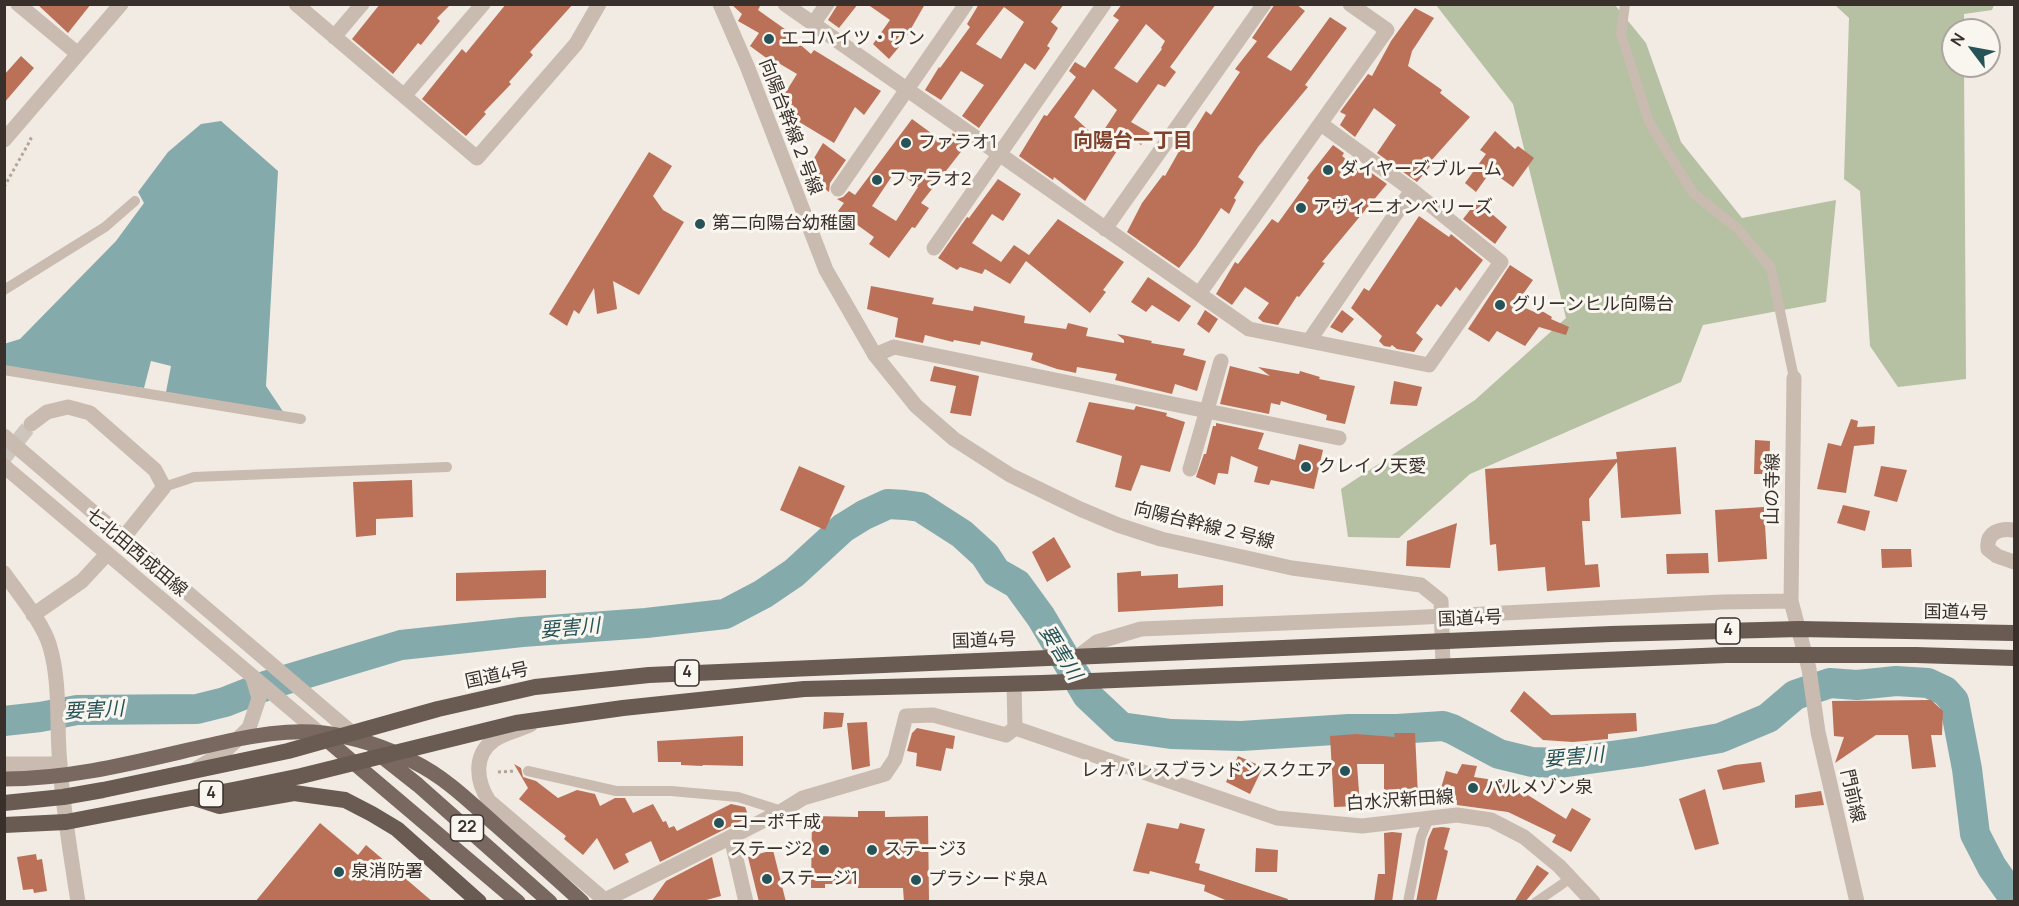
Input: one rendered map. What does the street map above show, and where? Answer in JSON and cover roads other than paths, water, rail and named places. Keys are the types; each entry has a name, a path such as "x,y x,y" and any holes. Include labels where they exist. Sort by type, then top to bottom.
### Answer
{"highway":[{"name":"国道4号","path":"4,803 63,797 288,751 438,709 536,687 627,677 1442,640 1799,629 2014,633"},
{"name":"4","path":"4,825 66,822 290,778 516,723 623,708 804,689 1042,683 1726,655 1805,654 2014,658"},
{"path":"192,797 219,806 294,793 345,800 397,829 479,902"}],"main road":[{"path":"4,778 39,779 86,773 235,740 286,732 332,734 385,748 416,763 442,780 473,804 582,902"},
{"name":"22","path":"352,733 418,784 550,902"},
{"name":"22","path":"327,740 518,902"}],"street":[{"path":"18,4 78,54"},
{"path":"4,140 10,122 78,54 121,4"},
{"path":"296,4 477,158 576,44 599,4"},
{"path":"334,37 362,4"},
{"path":"404,96 483,4"},
{"name":"向陽台幹線２号線","path":"720,4 747,66 826,270 875,356 916,406 954,439 1010,475 1118,525 1217,552 1292,568 1421,585 1441,601 1441,616"},
{"path":"785,4 1249,329 1429,366 1501,262 1412,190 1321,124"},
{"path":"813,24 827,4"},
{"path":"838,189 966,4"},
{"path":"934,248 1104,4"},
{"path":"1105,229 1264,4"},
{"path":"1199,294 1387,30 1350,4"},
{"path":"1309,341 1412,190"},
{"path":"875,356 894,346 1339,438"},
{"path":"1190,469 1221,361"},
{"name":"山の寺線","path":"1794,378 1791,602 1805,654"},
{"path":"31,424 47,412 68,407 90,413 155,470 164,487 124,537"},
{"path":"4,436 352,733"},
{"name":"七北田西成田線","path":"4,466 327,740"},
{"path":"2014,530 1998,531 1990,535 1987,541 1988,549 1997,556 2014,562"},
{"path":"33,615 82,581 108,554"},
{"path":"4,573 50,644 57,678 63,797 78,902"},
{"path":"1080,655 1097,642 1141,629 1722,602 1791,602"},
{"path":"1441,616 1443,666"},
{"name":"門前線","path":"1805,654 1818,732 1857,902"},
{"path":"192,771 223,753 249,728 259,698 248,674"},
{"path":"546,718 495,740 485,749 479,767 482,791 489,801 606,901 803,798 885,774 895,759 906,716 933,715 1006,735 1015,728 1014,684"},
{"name":"白水沢新田線","path":"1015,728 1277,818 1362,826 1457,815 1491,820 1524,837 1559,866 1593,902"},
{"path":"4,764 60,764"},
{"path":"731,837 746,902"}],"lane":[{"path":"1625,4 1621,34 1649,122 1693,193 1737,228 1771,268 1794,378"},
{"path":"4,290 105,227 135,201"},
{"path":"4,370 301,419"},
{"path":"164,487 195,477 447,467"},
{"path":"524,771 616,791 671,791 738,796 782,811"},
{"path":"1408,902 1421,837 1429,818"},
{"path":"1536,902 1571,878"}],"water":[{"path":"221,121 278,171 266,386 284,413 166,392 171,366 151,361 144,388 5,367 4,344 20,339 116,241 144,203 138,192 168,152 201,124"}],"waterway":[{"name":"要害川","path":"4,721 77,710 197,709 401,645 725,614 763,594 794,573 843,528 864,515 888,504 905,505 920,507 962,534 985,555 996,572 1017,584 1041,617 1087,695 1121,727 1171,734 1241,736 1443,726 1499,754 1532,762 1560,763 1720,738 1768,718 1795,695 1830,683 1857,685 1896,681 1928,683 1945,691 1954,701 1967,769 1975,834 1992,867 2014,898"}],"tunnel":[{"path":"4,458 31,424"}],"place":[{"name":"エコハイツ・ワン","path":"769,39"},
{"name":"ファラオ1","path":"906,143"},
{"name":"ダイヤーズブルーム","path":"1328,170"},
{"name":"ファラオ2","path":"877,180"},
{"name":"アヴィニオンベリーズ","path":"1301,208"},
{"name":"第二向陽台幼稚園","path":"700,224"},
{"name":"グリーンヒル向陽台","path":"1500,305"},
{"name":"クレイノ天愛","path":"1306,467"},
{"name":"レオパレスブランドンスクエア","path":"1345,771"},
{"name":"パルメゾン泉","path":"1473,788"},
{"name":"コーポ千成","path":"719,823"},
{"name":"ステージ2","path":"824,850"},
{"name":"ステージ3","path":"872,850"},
{"name":"泉消防署","path":"339,872"},
{"name":"ステージ1","path":"767,879"},
{"name":"プラシード泉A","path":"916,880"}],"district":[{"name":"向陽台一丁目","path":"1133,141"}]}
